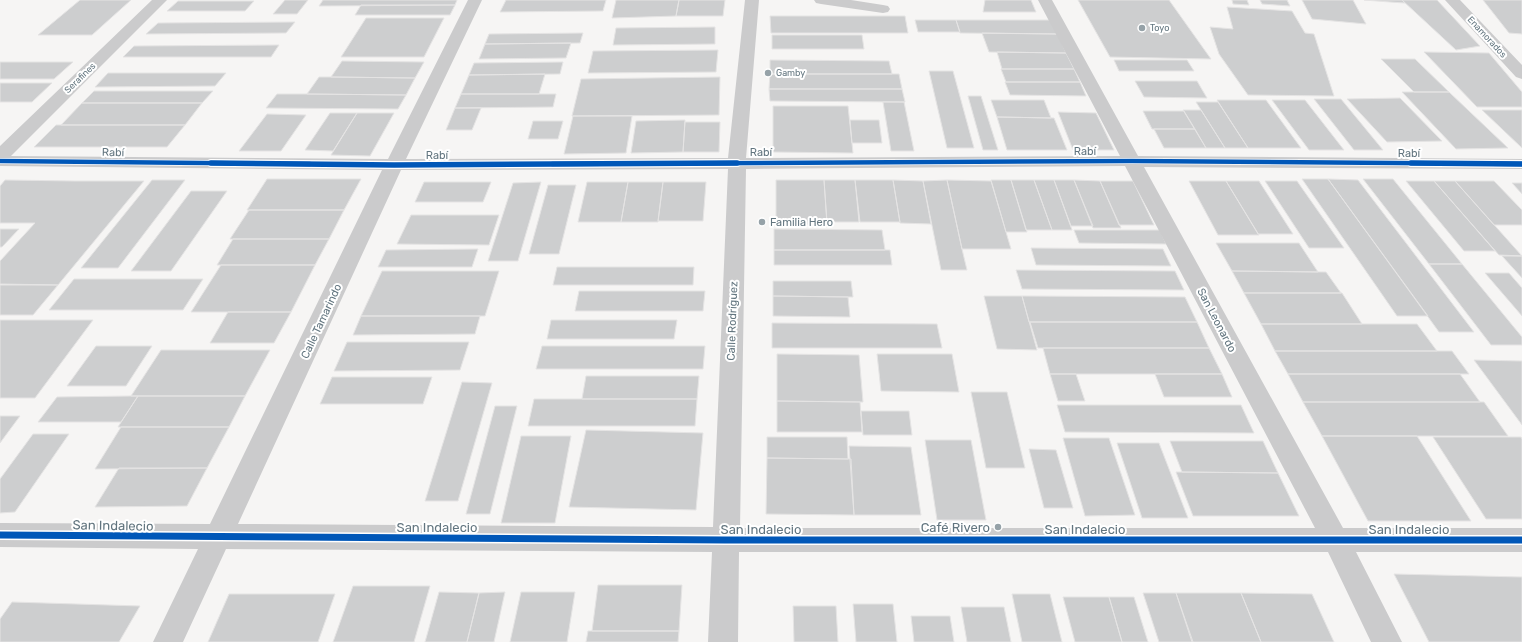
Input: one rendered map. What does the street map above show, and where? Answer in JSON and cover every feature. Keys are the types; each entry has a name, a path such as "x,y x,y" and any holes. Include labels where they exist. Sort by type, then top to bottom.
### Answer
{"street":[{"name":"Serafines","path":"0,156 160,0"},
{"name":"Calle Tamarindo","path":"168,642 394,165 475,0"},
{"name":"Calle Rodríguez","path":"723,642 737,162 752,0"},
{"path":"821,0 883,9"},
{"name":"San Leonardo","path":"1045,0 1335,539 1387,642"},
{"name":"Enamorados","path":"1452,0 1522,74"},
{"name":"Rabí","path":"0,161 394,165 1132,161 1522,164"},
{"name":"San Indalecio","path":"0,535 725,540 1522,540"}],"building":[{"path":"80,0 131,0 92,35 38,35"},
{"path":"285,0 308,0 297,14 273,14"},
{"path":"323,0 457,0 455,5 319,6"},
{"path":"506,0 606,0 603,11 500,12"},
{"path":"616,0 679,0 676,16 612,18"},
{"path":"679,0 725,0 723,16 676,16"},
{"path":"985,0 1031,0 1036,12 983,12"},
{"name":"Toyo","path":"1078,0 1169,0 1211,59 1110,57"},
{"path":"1232,0 1247,0 1249,5 1233,4"},
{"path":"1260,0 1287,0 1290,6 1262,4"},
{"path":"1302,0 1353,0 1366,24 1312,19"},
{"path":"1364,0 1402,0 1405,3 1390,2"},
{"path":"1402,0 1437,0 1480,46 1456,50"},
{"path":"1483,0 1522,0 1522,34 1509,33"},
{"path":"178,1 254,1 245,11 167,11"},
{"path":"361,5 455,5 450,15 355,15"},
{"path":"1227,7 1292,11 1305,33 1314,34 1334,96 1248,95 1219,54 1210,27 1233,29"},
{"path":"770,16 905,16 908,33 771,33"},
{"path":"366,18 444,18 424,57 341,57"},
{"path":"915,20 956,20 960,32 918,32"},
{"path":"956,20 1051,20 1058,34 960,33"},
{"path":"295,22 286,33 146,34 158,23"},
{"path":"715,27 715,44 613,45 616,28"},
{"path":"583,33 580,43 485,44 489,34"},
{"path":"982,33 1058,34 1066,53 989,52"},
{"path":"772,35 862,35 864,49 772,49"},
{"path":"571,43 566,58 479,59 485,44"},
{"path":"279,45 271,57 123,57 134,46"},
{"path":"718,50 716,72 588,73 593,51"},
{"path":"997,52 1066,53 1074,69 1002,69"},
{"path":"1424,52 1489,53 1522,92 1522,107 1477,107"},
{"path":"1381,59 1415,59 1449,92 1414,92"},
{"path":"770,60 889,61 892,74 770,74"},
{"path":"1114,60 1187,60 1194,71 1119,71"},
{"path":"342,61 424,62 415,78 331,77"},
{"path":"0,62 73,62 54,79 0,79"},
{"path":"563,62 560,74 469,75 474,63"},
{"path":"1001,69 1074,69 1080,82 1006,82"},
{"path":"929,71 953,71 974,148 947,148"},
{"path":"108,73 226,73 215,86 95,87"},
{"path":"545,74 539,94 461,94 469,75"},
{"path":"770,74 899,74 902,89 769,89"},
{"path":"319,77 415,78 406,95 307,94"},
{"path":"720,77 719,115 572,116 581,79"},
{"path":"1135,81 1197,81 1207,98 1144,97"},
{"path":"1005,82 1080,82 1086,96 1010,95"},
{"path":"0,83 52,83 32,102 0,102"},
{"path":"769,89 902,89 905,102 770,101"},
{"path":"94,91 213,91 202,103 82,103"},
{"path":"1402,92 1449,92 1508,148 1456,149"},
{"path":"277,94 406,95 398,109 266,108"},
{"path":"461,94 556,94 553,107 455,108"},
{"path":"968,96 981,96 998,150 983,150"},
{"path":"1400,98 1442,141 1387,142 1347,99"},
{"path":"1314,99 1341,99 1383,150 1354,150"},
{"path":"991,100 1044,100 1051,118 997,117"},
{"path":"1217,100 1266,100 1301,148 1248,148"},
{"path":"1272,100 1305,100 1344,150 1309,150"},
{"path":"883,102 904,102 914,151 891,151"},
{"path":"1196,102 1218,102 1248,148 1225,148"},
{"path":"82,103 202,103 185,125 61,125"},
{"path":"773,106 848,106 853,153 773,152"},
{"path":"455,108 481,108 472,130 446,130"},
{"path":"1183,110 1201,110 1225,148 1206,148"},
{"path":"1482,110 1522,110 1522,148"},
{"path":"1143,111 1184,111 1195,129 1152,129"},
{"path":"1058,112 1096,113 1114,150 1073,150"},
{"path":"330,113 357,113 333,151 305,150"},
{"path":"357,113 394,113 370,156 331,155"},
{"path":"267,114 306,115 281,151 239,151"},
{"path":"573,116 632,116 626,153 564,154"},
{"path":"997,117 1054,118 1067,150 1007,150"},
{"path":"685,120 683,152 631,153 636,121"},
{"path":"850,120 879,120 882,143 852,143"},
{"path":"533,121 563,121 558,139 528,139"},
{"path":"685,122 720,122 719,152 683,152"},
{"path":"56,125 185,125 167,147 34,147"},
{"path":"1154,129 1195,129 1206,148 1164,148"},
{"path":"267,179 361,179 344,210 247,210"},
{"path":"1302,179 1328,179 1428,316 1397,316"},
{"path":"1328,179 1358,180 1474,332 1439,332"},
{"path":"1363,179 1393,179 1462,264 1429,264"},
{"path":"5,180 144,181 58,285 0,284 0,261 35,223 0,223 0,186"},
{"path":"152,180 185,180 118,268 81,268"},
{"path":"776,180 824,180 827,225 776,225"},
{"path":"824,180 855,180 859,222 827,222"},
{"path":"855,180 893,180 900,222 860,222"},
{"path":"893,180 923,181 931,224 900,223"},
{"path":"947,180 967,270 941,270 923,181"},
{"path":"947,180 991,181 1011,249 962,249"},
{"path":"991,180 1011,180 1027,232 1006,232"},
{"path":"1011,180 1034,180 1052,230 1026,230"},
{"path":"1034,180 1054,180 1072,230 1052,230"},
{"path":"1054,180 1074,180 1093,226 1071,226"},
{"path":"1074,180 1100,181 1121,228 1093,228"},
{"path":"1100,181 1133,181 1154,225 1119,225"},
{"path":"1189,181 1226,181 1259,235 1218,235"},
{"path":"1226,181 1259,181 1293,234 1258,234"},
{"path":"1265,181 1297,181 1344,248 1309,248"},
{"path":"1406,181 1434,181 1495,251 1464,251"},
{"path":"1434,181 1455,181 1522,256 1499,255"},
{"path":"1455,181 1494,181 1522,210 1522,225 1494,225"},
{"path":"424,182 491,182 483,202 415,202"},
{"path":"541,182 518,261 488,261 513,183"},
{"path":"587,182 628,182 621,222 578,222"},
{"path":"628,182 663,182 658,222 621,222"},
{"path":"663,182 706,182 703,221 658,221"},
{"path":"1512,183 1522,183 1522,194"},
{"path":"548,185 576,185 559,254 529,254"},
{"path":"191,191 227,191 171,271 131,271"},
{"path":"249,210 344,210 329,239 230,239"},
{"path":"411,215 499,215 489,245 397,244"},
{"path":"0,229 19,229 2,247 0,247"},
{"path":"774,229 882,230 885,250 774,250"},
{"path":"1074,230 1160,230 1166,244 1079,243"},
{"path":"233,239 329,239 315,265 217,265"},
{"path":"1216,243 1299,243 1318,272 1232,271"},
{"path":"1031,248 1163,249 1171,266 1036,265"},
{"path":"478,249 472,267 378,267 386,250"},
{"path":"774,250 890,250 892,265 774,265"},
{"path":"1502,256 1522,256 1522,278"},
{"path":"1429,264 1462,264 1522,337 1522,345 1491,345"},
{"path":"221,265 315,265 291,312 191,312"},
{"path":"557,267 694,267 693,285 553,285"},
{"path":"1016,270 1175,271 1184,290 1022,289"},
{"path":"382,271 499,271 485,316 361,316"},
{"path":"1232,271 1326,272 1341,293 1244,293"},
{"path":"1485,273 1509,273 1522,288 1522,316"},
{"path":"74,279 203,279 183,310 49,310"},
{"path":"773,281 851,281 853,297 773,296"},
{"path":"0,285 58,285 33,315 0,315"},
{"path":"579,291 705,291 703,311 575,311"},
{"path":"1244,293 1342,293 1362,324 1261,324"},
{"path":"773,296 848,297 850,317 773,316"},
{"path":"984,296 1022,296 1037,350 997,349"},
{"path":"1022,296 1185,297 1197,322 1029,322"},
{"path":"228,312 291,312 274,343 210,343"},
{"path":"361,316 480,316 475,334 353,335"},
{"path":"0,320 93,320 35,398 0,398"},
{"path":"551,320 677,320 674,339 547,339"},
{"path":"1030,322 1197,322 1209,348 1038,348"},
{"path":"772,323 937,324 942,348 772,348"},
{"path":"1261,324 1417,324 1437,351 1275,351"},
{"path":"347,342 469,342 460,370 334,371"},
{"path":"96,346 152,346 126,386 67,386"},
{"path":"542,346 705,346 703,369 536,369"},
{"path":"1043,348 1209,348 1222,374 1050,374"},
{"path":"161,350 270,350 245,396 131,396"},
{"path":"1275,351 1452,351 1469,374 1288,374"},
{"path":"777,354 859,355 863,402 777,401"},
{"path":"877,354 952,354 959,392 881,391"},
{"path":"1474,360 1522,361 1522,425"},
{"path":"1050,374 1076,374 1085,401 1058,401"},
{"path":"1155,374 1222,374 1232,397 1164,397"},
{"path":"1288,374 1460,374 1480,402 1303,402"},
{"path":"586,376 699,376 697,399 582,399"},
{"path":"332,377 432,377 423,404 320,404"},
{"path":"462,382 492,383 458,501 425,501"},
{"path":"971,392 1007,392 1025,468 986,468"},
{"path":"138,396 121,422 38,422 57,397"},
{"path":"138,396 245,396 229,427 118,427"},
{"path":"534,399 697,399 695,426 528,426"},
{"path":"777,401 860,402 862,432 777,432"},
{"path":"1303,402 1484,402 1508,436 1322,436"},
{"path":"1057,405 1241,405 1254,433 1065,432"},
{"path":"495,406 517,406 490,514 466,514"},
{"path":"861,411 909,411 912,435 863,435"},
{"path":"0,416 20,416 0,443"},
{"path":"121,427 229,427 207,468 95,469"},
{"path":"586,430 703,433 696,510 569,507"},
{"path":"33,434 69,434 15,512 0,513 0,479"},
{"path":"521,436 571,436 555,523 501,523"},
{"path":"1322,436 1417,436 1471,521 1368,521"},
{"path":"767,437 847,437 848,459 767,458"},
{"path":"1433,437 1521,437 1522,519 1486,519"},
{"path":"1063,438 1109,438 1135,515 1085,516"},
{"path":"925,440 971,440 986,520 937,520"},
{"path":"1170,441 1263,441 1278,473 1182,472"},
{"path":"1117,443 1159,443 1188,518 1142,518"},
{"path":"849,446 911,447 921,515 854,515"},
{"path":"1029,449 1056,450 1073,508 1044,508"},
{"path":"767,458 851,459 854,515 766,514"},
{"path":"119,468 207,468 187,506 95,507"},
{"path":"1176,472 1278,473 1299,516 1193,516"},
{"path":"1394,574 1522,577 1522,642 1429,642"},
{"path":"598,585 682,585 679,631 592,631"},
{"path":"353,586 430,586 414,642 333,642"},
{"path":"439,592 479,593 467,642 425,642"},
{"path":"505,592 494,642 467,642 479,593"},
{"path":"521,592 575,592 567,642 510,642"},
{"path":"1143,593 1176,593 1193,642 1159,642"},
{"path":"1176,593 1241,593 1261,642 1192,642"},
{"path":"1241,593 1312,594 1334,642 1261,642"},
{"path":"229,594 335,594 318,642 208,642"},
{"path":"1012,594 1050,594 1062,642 1022,642"},
{"path":"1063,597 1109,597 1122,642 1075,642"},
{"path":"1109,597 1134,597 1148,642 1122,642"},
{"path":"12,602 140,606 119,642 0,642 0,619"},
{"path":"853,604 893,604 897,642 856,642"},
{"path":"793,606 836,606 838,642 794,642"},
{"path":"961,607 1004,607 1011,642 967,642"},
{"path":"911,616 950,616 954,642 914,642"},
{"path":"588,631 679,631 678,642 586,642"}],"cycle path":[{"path":"0,161 394,165 1132,161 1522,164"},
{"path":"0,535 725,540 1522,540"}],"place":[{"name":"Toyo","path":"1142,28"},
{"name":"Gamby","path":"768,73"},
{"name":"Familia Hero","path":"762,222"},
{"name":"Café Rivero","path":"998,527"}]}
